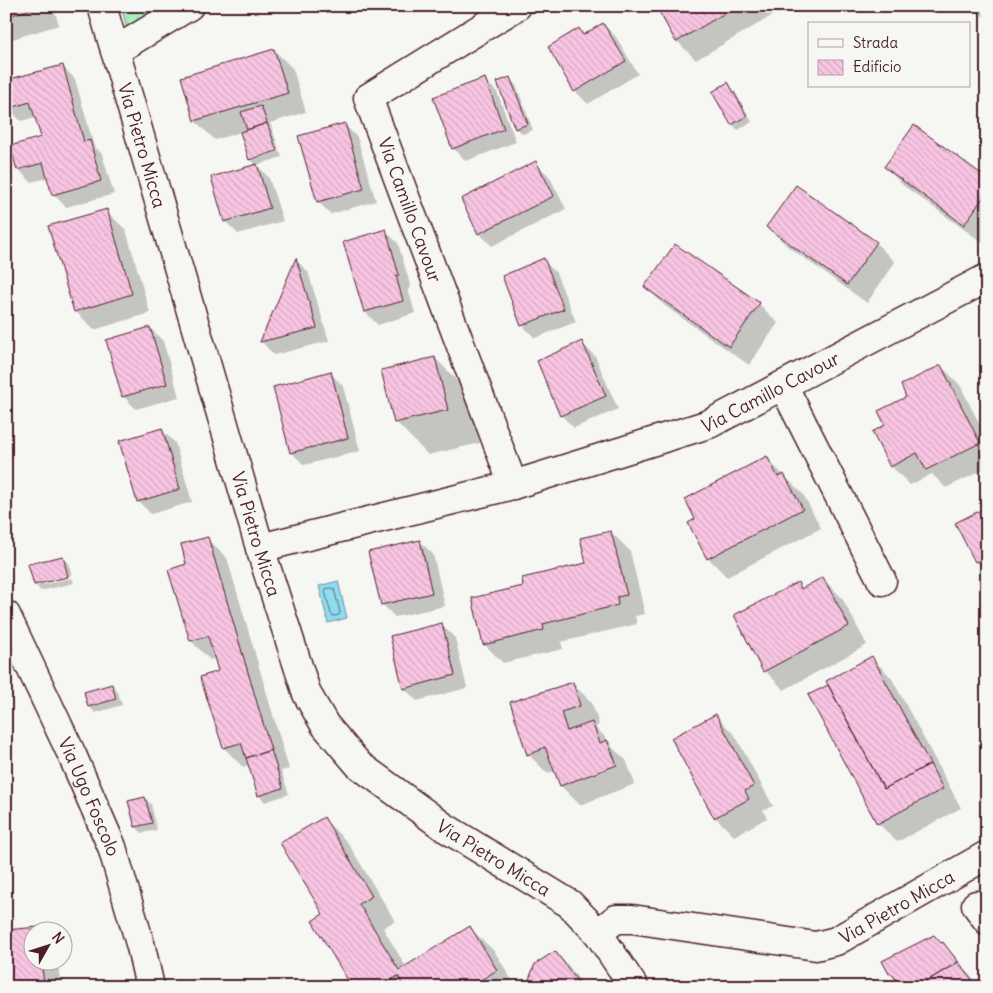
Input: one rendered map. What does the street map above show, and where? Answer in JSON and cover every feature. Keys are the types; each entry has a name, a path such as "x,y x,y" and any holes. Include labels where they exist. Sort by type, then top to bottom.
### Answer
{"street":[{"name":"Via Pietro Micca","path":"102,6 260,548 307,694 325,725 358,765 444,827 570,904 598,933 634,987"},
{"path":"115,51 189,6"},
{"name":"Via Camillo Cavour","path":"513,485 368,98 517,6"},
{"name":"Via Camillo Cavour","path":"260,548 513,485 709,424 987,278"},
{"path":"783,385 882,581"},
{"name":"Via Ugo Foscolo","path":"6,615 72,755 112,847 141,947 150,987"},
{"name":"Via Pietro Micca","path":"598,933 616,919 632,919 816,946 836,941 987,855"}],"green space":[{"path":"121,6 165,6 128,31"}],"water":[{"path":"338,581 347,618 328,623 319,586"}],"building":[{"path":"6,6 40,6 6,17"},
{"path":"656,6 737,6 676,42"},
{"path":"603,23 626,61 574,92 548,47 579,28 583,35"},
{"path":"274,49 288,93 194,121 181,77"},
{"path":"63,65 84,142 90,140 101,181 52,195 43,163 17,170 10,146 41,137 30,102 7,109 6,80"},
{"path":"510,77 528,124 515,129 497,82"},
{"path":"485,78 504,129 452,149 433,97"},
{"path":"728,82 747,116 731,125 712,92"},
{"path":"261,106 267,123 247,130 241,112"},
{"path":"267,123 277,151 249,160 240,132"},
{"path":"345,123 364,189 317,202 298,136"},
{"path":"914,125 987,178 987,192 964,225 884,167"},
{"path":"536,161 554,196 478,234 461,199"},
{"path":"257,164 270,208 224,222 211,177"},
{"path":"796,185 877,242 847,285 766,227"},
{"path":"107,209 132,294 74,312 48,226"},
{"path":"386,229 399,275 396,276 403,301 364,312 343,242"},
{"path":"675,244 760,303 729,347 644,287"},
{"path":"296,258 317,328 260,342"},
{"path":"544,258 564,309 521,326 502,276"},
{"path":"150,327 167,384 122,397 106,340"},
{"path":"582,341 606,396 560,416 537,361"},
{"path":"435,357 448,410 394,423 381,370"},
{"path":"941,365 980,443 926,470 917,453 890,467 872,432 885,425 878,411 906,397 901,385"},
{"path":"331,371 348,438 290,453 273,387"},
{"path":"162,428 180,489 137,502 119,441"},
{"path":"767,456 778,477 784,474 803,509 707,559 688,523 695,519 685,499"},
{"path":"987,507 987,567 983,559 975,562 955,523"},
{"path":"611,531 627,595 617,597 618,605 543,624 544,630 483,645 472,598 523,586 522,578 586,563 580,538"},
{"path":"208,537 271,750 246,758 241,743 223,748 200,677 218,671 208,636 190,641 168,570 186,564 181,544"},
{"path":"420,540 432,593 381,605 368,552"},
{"path":"63,556 68,577 34,585 28,564"},
{"path":"823,577 849,626 763,672 734,615 798,582 801,589"},
{"path":"442,623 455,675 403,689 390,636"},
{"path":"872,656 930,764 884,789 826,681"},
{"path":"573,682 580,706 561,712 567,731 592,722 600,743 607,740 617,765 560,786 545,747 527,755 510,702"},
{"path":"112,684 116,699 88,707 84,692"},
{"path":"828,685 884,789 930,764 943,789 877,824 808,695"},
{"path":"716,714 754,786 745,791 749,799 714,818 671,738"},
{"path":"271,750 283,788 258,796 246,758"},
{"path":"145,797 152,823 135,827 128,801"},
{"path":"324,817 372,896 359,904 399,970 470,926 497,970 470,987 404,987 398,976 380,987 352,987 312,921 323,914 280,843"},
{"path":"22,928 22,970 42,970 44,983 6,987 6,930"},
{"path":"934,935 941,943 943,942 958,962 917,987 902,987 891,973 889,974 882,961"},
{"path":"555,951 582,987 526,987 535,964"},
{"path":"958,962 972,979 970,981 975,987 917,987"}]}
